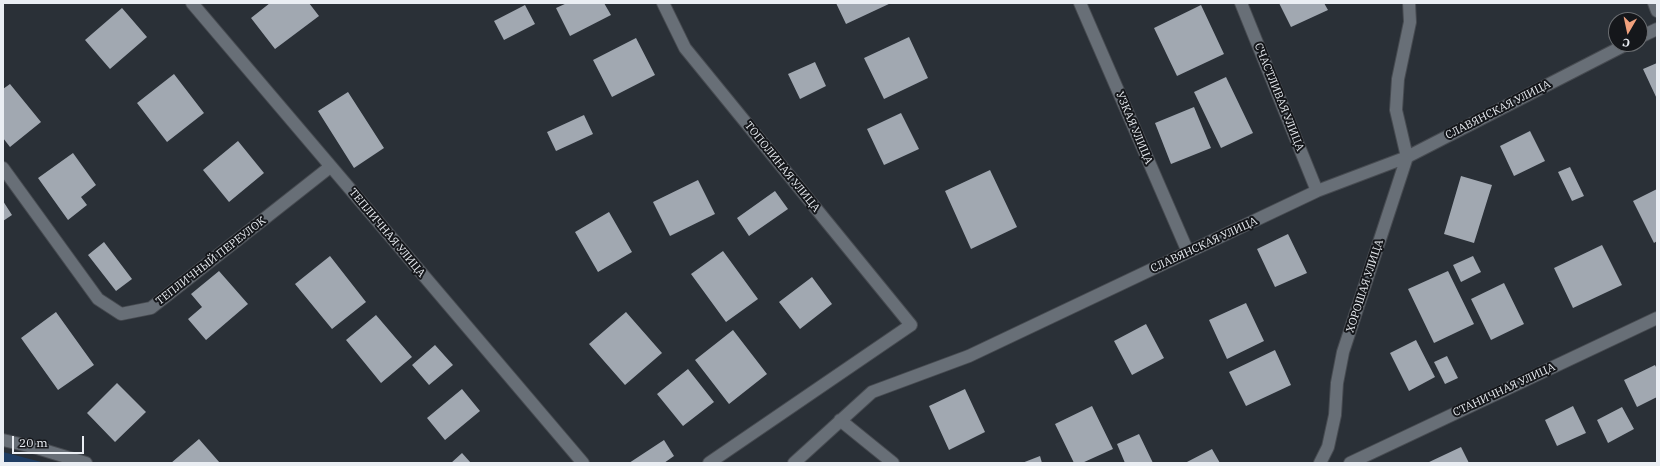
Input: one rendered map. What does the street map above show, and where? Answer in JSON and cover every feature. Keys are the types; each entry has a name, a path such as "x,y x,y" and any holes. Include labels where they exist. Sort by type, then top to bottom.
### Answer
{"street":[{"name":"ТЕПЛИЧНАЯ УЛИЦА","path":"192,3 583,463"},
{"name":"ТОПОЛИНАЯ УЛИЦА","path":"663,3 685,48 911,325 710,463"},
{"name":"УЗКАЯ УЛИЦА","path":"1080,3 1188,252"},
{"name":"СЧАСТЛИВАЯ УЛИЦА","path":"1242,3 1317,191"},
{"path":"1407,157 1396,110 1398,79 1410,22 1409,3"},
{"path":"1654,3 1657,11"},
{"path":"1648,34 1657,29"},
{"name":"СЛАВЯНСКАЯ УЛИЦА","path":"794,463 872,392 969,356 1317,191 1407,157 1611,52"},
{"name":"ХОРОШАЯ УЛИЦА","path":"1320,463 1328,447 1335,416 1337,382 1344,352 1407,157"},
{"name":"ТЕПЛИЧНЫЙ ПЕРЕУЛОК","path":"3,168 98,299 121,314 151,308 330,166"},
{"name":"СТАНИЧНАЯ УЛИЦА","path":"1350,463 1657,318"},
{"path":"840,420 893,463"},
{"path":"3,440 38,448 86,463"}],"shaded area":[{"path":"3,452 45,463 3,463"}],"building":[{"path":"270,3 309,3 319,16 275,49 251,18"},
{"path":"567,3 604,3 611,15 570,36 556,8"},
{"path":"836,3 891,3 846,24"},
{"path":"1279,3 1324,3 1328,10 1291,27"},
{"path":"525,5 535,24 504,40 494,21"},
{"path":"1201,5 1224,54 1177,76 1154,28"},
{"path":"122,8 147,37 110,69 85,40"},
{"path":"909,37 928,78 884,99 864,58"},
{"path":"636,38 655,75 612,97 593,60"},
{"path":"815,62 826,86 800,99 788,74"},
{"path":"1657,63 1657,99 1643,69"},
{"path":"174,74 204,113 167,142 137,103"},
{"path":"1226,77 1253,133 1221,148 1194,92"},
{"path":"10,84 41,122 10,147 3,138 3,89"},
{"path":"348,92 384,148 354,168 318,111"},
{"path":"1194,107 1211,148 1171,164 1155,123"},
{"path":"901,113 919,149 884,165 867,129"},
{"path":"584,115 593,134 556,151 547,132"},
{"path":"1530,131 1545,161 1514,176 1500,146"},
{"path":"238,141 264,173 229,202 203,170"},
{"path":"73,153 96,185 81,197 87,205 68,220 38,178"},
{"path":"1570,167 1584,196 1572,201 1558,172"},
{"path":"990,170 1017,227 971,249 945,191"},
{"path":"1461,176 1492,185 1474,243 1444,234"},
{"path":"698,180 715,214 670,236 653,202"},
{"path":"1657,189 1657,241 1654,243 1633,201"},
{"path":"775,191 788,209 749,236 737,218"},
{"path":"3,201 12,215 3,221"},
{"path":"609,212 632,252 598,272 575,232"},
{"path":"1288,234 1307,273 1275,287 1257,249"},
{"path":"104,242 132,279 116,291 88,255"},
{"path":"1602,245 1622,285 1573,308 1554,268"},
{"path":"723,251 758,299 726,322 691,274"},
{"path":"330,256 366,302 332,329 295,284"},
{"path":"1473,256 1481,272 1461,282 1453,265"},
{"path":"219,271 248,304 206,340 188,319 202,307 191,294"},
{"path":"1448,271 1474,324 1434,343 1408,289"},
{"path":"812,277 832,304 800,329 779,302"},
{"path":"1504,283 1524,324 1491,340 1471,299"},
{"path":"1246,303 1264,341 1227,359 1209,320"},
{"path":"56,312 94,365 58,390 21,338"},
{"path":"626,312 662,353 625,385 589,344"},
{"path":"376,315 412,357 381,383 346,340"},
{"path":"1146,324 1164,358 1132,375 1114,341"},
{"path":"733,330 767,374 729,404 695,360"},
{"path":"1416,340 1435,377 1409,391 1390,353"},
{"path":"435,345 453,365 429,385 412,365"},
{"path":"1275,350 1291,385 1246,406 1229,372"},
{"path":"1447,356 1458,378 1445,384 1434,362"},
{"path":"1655,365 1657,369 1657,397 1637,407 1624,380"},
{"path":"688,369 714,402 683,426 657,394"},
{"path":"117,383 146,412 115,442 87,413"},
{"path":"462,389 480,411 445,440 427,418"},
{"path":"965,389 985,432 949,450 929,406"},
{"path":"1092,406 1113,449 1082,463 1074,463 1055,424"},
{"path":"1573,406 1586,433 1557,446 1545,420"},
{"path":"1622,407 1634,429 1608,443 1597,420"},
{"path":"1139,434 1153,463 1125,463 1117,444"},
{"path":"199,439 220,463 171,463"},
{"path":"664,440 674,456 664,463 629,463"},
{"path":"1461,447 1469,463 1427,463"},
{"path":"1212,449 1220,463 1185,463"},
{"path":"462,453 471,463 451,463"},
{"path":"1040,456 1042,463 1022,463"}]}
